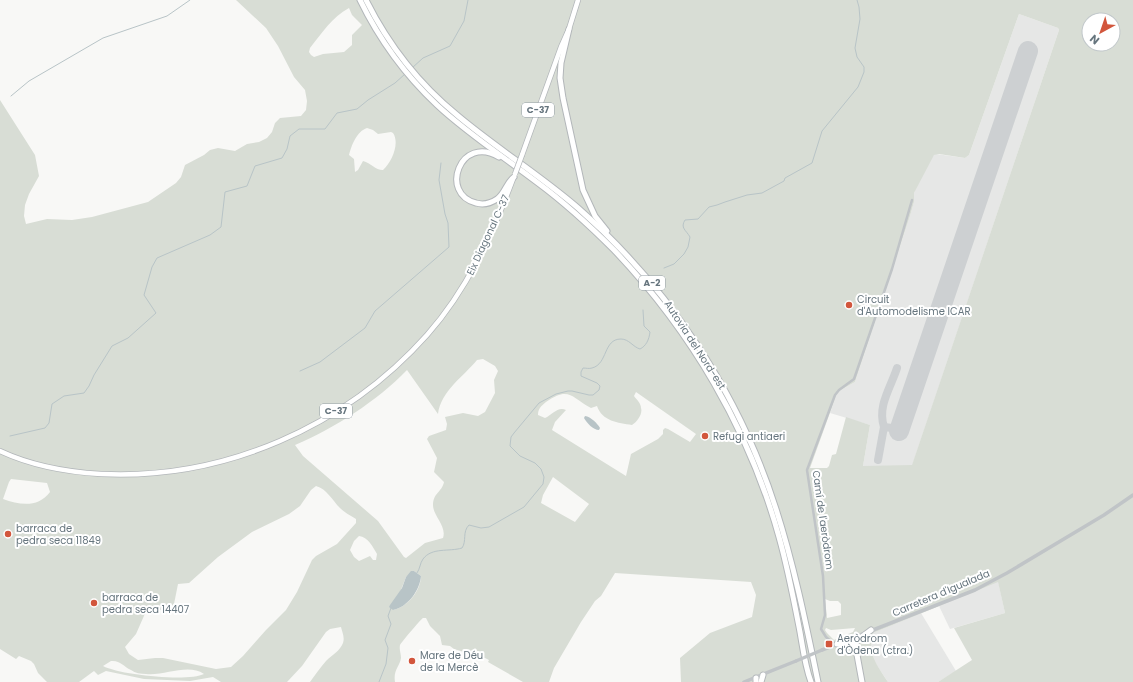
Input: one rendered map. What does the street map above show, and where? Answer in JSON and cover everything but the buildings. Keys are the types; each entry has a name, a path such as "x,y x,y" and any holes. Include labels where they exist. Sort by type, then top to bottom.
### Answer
{"highway":[{"name":"Autovia del Nord-est","path":"360,0 374,27 392,54 428,96 465,129 562,202 601,238 647,288 684,336 721,396 748,450 771,512 785,562 810,682"},
{"name":"Autovia del Nord-est","path":"366,0 400,55 435,96 466,123 561,194 617,245 654,285 696,343 722,387 748,437 768,487 791,561 819,682"},
{"name":"Eix Diagonal C-37","path":"0,451 25,461 55,469 88,473 156,474 211,464 255,452 296,434 367,391 396,366 426,335 447,310 471,273 501,210 560,47 569,29 578,0"},
{"path":"569,29 561,58 560,78 583,190 595,216 617,245"},
{"path":"514,175 498,199 484,204 475,203 465,197 459,188 456,178 458,168 463,160 472,154 485,152 494,154 533,182 540,184"},
{"path":"854,646 859,639 871,630"},
{"path":"851,638 850,643 854,646 861,682"},
{"path":"836,644 848,644 854,646"},
{"path":"758,681 763,675"}],"street":[{"name":"Camí de l'aeròdrom","path":"836,644 826,637 822,629 825,615 823,576 807,470 835,395 839,390 854,379 898,249 912,200"},
{"name":"Carretera d'Igualada","path":"763,675 981,586 1007,573 1104,515 1133,495"},
{"path":"744,682 758,681"}],"shaded area":[{"path":"236,0 1133,0 1133,682 938,682 972,660 954,628 1005,613 998,582 873,633 871,640 872,653 877,665 888,682 681,682 680,658 710,633 752,617 756,595 751,582 615,573 601,596 595,601 581,622 554,668 549,682 523,682 488,662 489,660 485,658 454,649 450,646 442,645 440,636 430,626 426,618 421,620 400,645 401,658 395,674 395,682 310,682 326,661 342,646 344,639 341,627 330,629 326,632 302,666 287,682 221,682 213,677 190,681 144,679 106,671 98,675 94,671 79,682 47,682 38,673 31,661 19,656 16,659 0,649 0,100 35,155 39,176 25,205 24,216 26,224 47,219 72,220 92,217 148,202 176,183 181,177 185,165 204,155 210,150 218,148 235,151 247,144 259,142 267,138 272,132 275,123 280,118 301,116 306,110 307,101 305,90 294,77 278,46 266,28","holes":["349,8 352,15 362,25 352,35 352,45 344,52 323,54 314,57 311,55 309,52 310,48 337,16","1019,14 1058,28 1059,30 912,465 863,466 870,425 846,417 836,454 832,455 829,466 827,468 810,468 836,396 839,391 855,382 910,216 914,202 914,193 934,155 939,154 965,158 969,155","367,128 378,134 393,133 396,142 394,152 383,170 363,161 358,170 355,172 354,159 349,155 353,143 360,132","483,359 495,366 498,371 494,380 495,393 485,412 478,416 463,413 445,417 447,424 446,430 429,436 427,439 437,458 434,472 444,482 433,501 435,513 442,525 444,534 443,538 425,543 406,558 378,521 303,456 295,445 355,413 369,403 407,370 438,414 443,398 448,391 477,360","636,392 696,434 690,442 665,428 663,430 663,434 658,439 631,454 626,476 552,430 555,422 566,410 560,409 545,418 538,415 540,408 546,402 554,397 565,394 574,397 591,408 597,406 599,411 611,420 632,425 638,420 641,413 640,404 634,396","553,477 589,504 575,522 541,503 543,495","11,479 47,483 50,492 40,501 28,504 16,503 3,499","316,486 320,487 337,505 356,519 356,523 337,544 316,556 312,560 297,592 286,610 231,667 216,669 163,658 138,660 129,654 125,647 136,634 147,609 155,611 171,608 174,604 178,584 189,583 218,557 252,532 289,514 300,506 311,490","359,536 365,538 372,545 377,554 376,560 373,560 370,556 359,561 354,557 350,550 354,541","414,571 421,576 419,587 408,602 393,610 406,577","825,599 830,601 838,601 841,604 841,615 827,618","826,628 831,630 855,628 853,632 834,640 827,633 825,630","111,661 114,661 119,662 134,672 140,674 184,670 198,671 204,674 196,676 169,677 138,675 103,666"]},
{"path":"1019,14 1058,28 1059,30 912,466 863,466 870,425 830,413 839,391 855,382 910,216 917,185 932,156 936,154 965,158 969,155"},
{"path":"585,416 596,422 600,428 599,430 592,428 588,424 584,418"},
{"path":"411,571 414,571 421,576 416,592 408,602 393,610 389,607"},
{"path":"998,581 1005,613 950,629 939,606"},
{"path":"921,613 956,671 938,682 888,682 874,661 871,644 873,633"}],"waterway":[{"path":"11,96 29,81 103,38 167,16 190,0"},
{"path":"412,68 423,58 450,46 464,21 468,0"},
{"path":"664,268 674,264 684,254 688,247 690,237 683,227 685,220 698,219 709,207 747,195 762,193 812,163 822,131 858,87 864,72 864,67 857,57 855,48 860,19 857,0"},
{"path":"10,436 45,428 49,423 52,404 64,396 84,393 112,346 128,338 156,313 144,295 152,267 157,258 210,235 221,227 225,192 247,186 255,166 282,158 287,149 290,136 299,129 325,129 337,113 357,109 368,100 395,83 405,74"},
{"path":"300,371 320,362 365,328 375,311 449,247 448,223 439,180 441,163"},
{"path":"417,573 421,562 427,555 436,551 462,548 469,525 481,528 489,527 524,507 543,484 544,477 541,469 535,463 520,456 510,446 511,437 539,403 556,394 568,391 593,395 599,390 600,386 597,383 581,376 583,368 597,366 601,362 608,347 615,340 624,339 640,349 644,346 648,340 650,332 644,326 643,310"},
{"path":"379,682 386,664 388,648 385,640 391,624 388,616 391,608"}],"taxiway":[{"path":"884,427 882,419 883,404 897,368"},
{"path":"878,460 884,427 901,427"}],"runway":[{"path":"899,431 1028,51"}],"place":[{"name":"Circuit d'Automodelisme ICAR","path":"849,305"},
{"name":"Refugi antiaeri","path":"705,436"},
{"name":"barraca de pedra seca 11849","path":"8,534"},
{"name":"barraca de pedra seca 14407","path":"94,603"},
{"name":"Aeròdrom d'Òdena (ctra.)","path":"829,644"},
{"name":"Mare de Déu de la Mercè","path":"412,661"}]}
